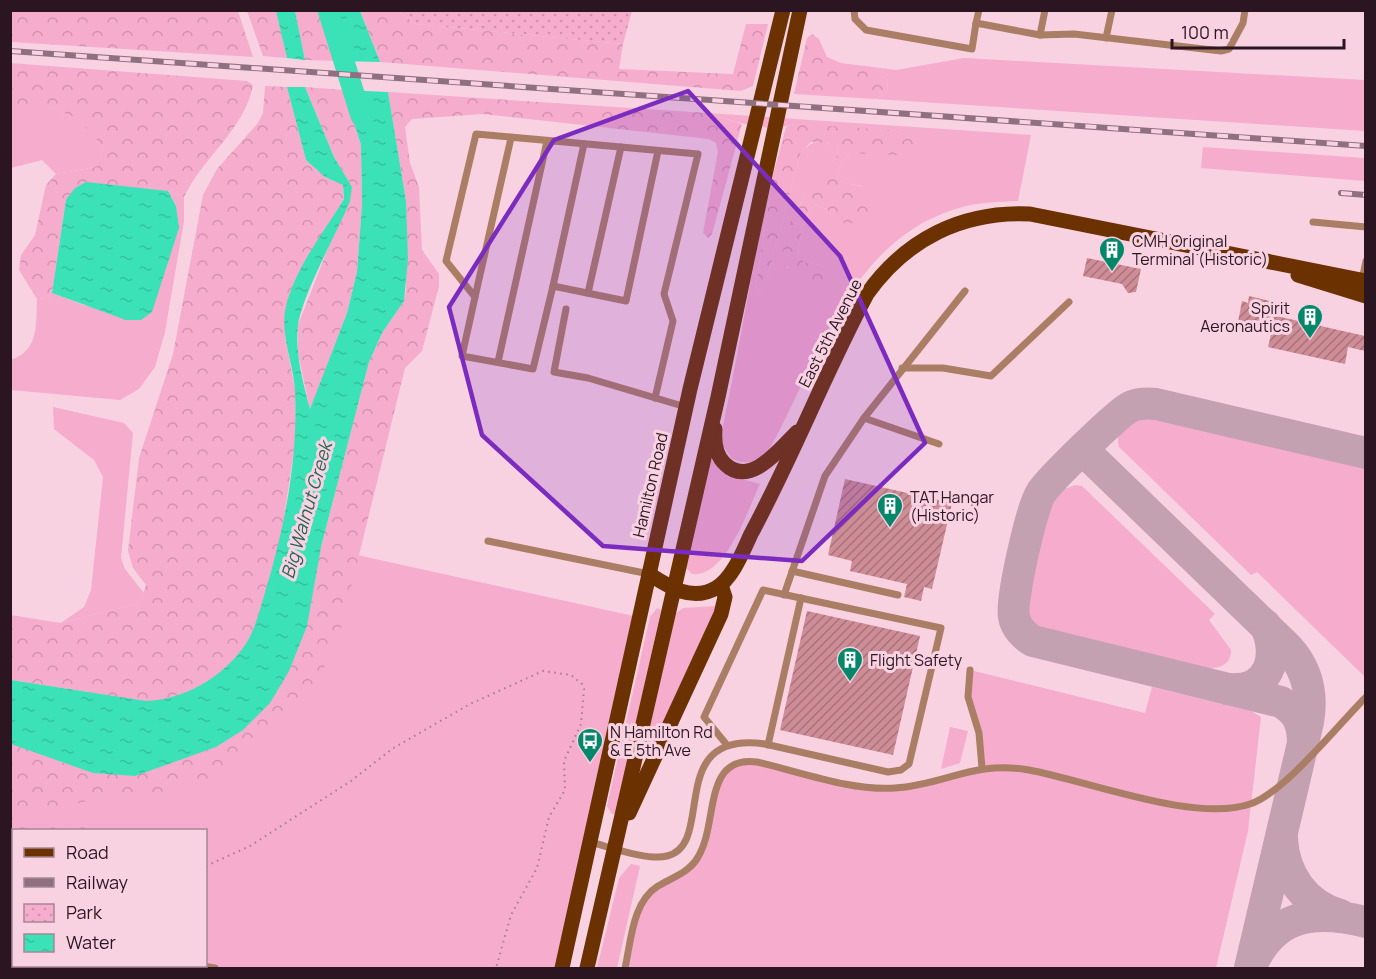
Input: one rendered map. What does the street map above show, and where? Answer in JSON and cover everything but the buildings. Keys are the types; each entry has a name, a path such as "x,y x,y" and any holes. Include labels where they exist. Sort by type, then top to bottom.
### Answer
{"main road":[{"name":"Hamilton Road","path":"562,969 686,407 783,10"},
{"path":"586,969 718,397 800,10"},
{"name":"East 5th Avenue","path":"721,585 755,527 848,330 879,277 915,245 956,223 993,215 1030,214 1244,256 1364,286"},
{"path":"718,397 715,445 721,460 734,470 749,471 761,465 803,426"},
{"path":"616,844 722,614 724,597 721,585 701,593 674,590 649,574"}],"lane":[{"path":"854,10 855,19 866,30 972,49 979,10"},
{"path":"1040,35 1045,10"},
{"path":"1106,38 1112,10"},
{"path":"976,23 1040,35 1106,38 1221,51 1229,49 1243,23 1245,10"},
{"path":"475,297 446,261 476,134 698,154 664,294 673,321 655,398"},
{"path":"511,138 462,356 533,369 585,144"},
{"path":"498,362 547,141"},
{"path":"588,293 621,147"},
{"path":"553,286 626,301 658,151"},
{"path":"1313,222 1365,227"},
{"path":"1364,286 1365,261"},
{"path":"784,595 825,476 864,418 965,291"},
{"path":"902,368 943,368 991,375 1069,302"},
{"path":"566,309 554,372 588,378 686,407"},
{"path":"864,418 939,444"},
{"path":"488,540 649,574"},
{"path":"792,571 898,595"},
{"path":"590,842 616,844 661,857 677,852 686,837 703,771 714,753 727,745 745,741 768,744 872,770 888,772 901,770 909,764 941,628 763,590 704,717 727,745"},
{"path":"768,744 801,598"},
{"path":"970,670 968,697 979,733 982,768"},
{"path":"625,969 640,904 656,887 674,878 697,860 705,845 718,785 724,770 732,764 743,760 757,762 855,784 893,788 915,786 982,768 1026,770 1205,811 1234,808 1263,800 1274,792 1365,697"}],"path":[{"path":"519,10 533,10"},
{"path":"207,866 250,846 342,787 392,748 470,704 543,671 572,675 584,689 581,724 564,761 565,790 549,818 534,877 511,915 496,969"}],"highlighted area":[{"path":"688,91 840,256 925,443 802,561 603,546 482,435 449,307 554,140"}],"green space":[{"path":"10,11 238,11 253,57 11,42"},
{"path":"247,11 276,11 287,58 263,56"},
{"path":"295,11 320,11 336,61 305,60"},
{"path":"360,11 398,11 416,24 623,44 619,69 733,74 746,24 768,24 753,86 741,91 380,62"},
{"path":"398,11 632,11 623,44 416,24"},
{"path":"812,34 819,39 827,57 841,63 881,68 888,77 887,93 875,99 794,94 807,38"},
{"path":"964,58 1365,80 1365,131 875,99 887,93 888,77 881,68 896,70"},
{"path":"10,63 247,81 253,85 242,115 184,197 168,191 66,200 52,293 48,298 37,299 19,270 21,255 35,235 46,185 56,174 96,167 102,153 98,141 79,119 49,107 11,107"},
{"path":"265,86 287,87 306,160 325,177 343,185 344,199 294,282 285,337 295,389 296,437 281,538 257,620 243,648 215,677 168,700 146,701 11,680 10,615 61,623 140,603 146,585 133,568 128,551 139,458 173,354 203,195 217,169 258,123 263,113"},
{"path":"305,87 344,90 361,145 362,205 357,272 347,313 310,410 298,353 298,325 352,187 334,157"},
{"path":"388,92 707,113 742,124 712,234 708,238 703,233 718,152 716,143 709,139 483,114 412,119 405,127 410,163 419,187 422,250 439,274 439,286 422,351 405,368 336,649 314,683 249,755 225,775 139,798 87,801 20,816 18,824 26,827 43,828 88,824 88,829 12,829 11,871 11,744 93,773 190,758 215,747 243,730 307,626 321,547 369,362 382,333 404,301 406,201"},
{"path":"11,107 49,107 80,119 99,141 102,154 96,167 56,174 42,160 11,168"},
{"path":"707,113 1031,135 1018,201 966,206 921,224 889,247 863,276 821,344 768,452 751,462 741,462 731,458 723,445 722,431 773,175 755,291 758,295 766,282 801,152 819,142 828,143 838,149 837,156 800,204 787,268 827,266 804,262 798,257 804,222 815,205 826,209 846,224 862,186 844,183 837,178 839,168 849,153 860,153 794,124 784,127 762,127"},
{"path":"794,124 924,132 932,137 923,150 914,156 849,153 839,168 837,178 868,190 869,215 863,222 845,224 826,209 815,205 811,210 802,229 798,257 804,262 827,266 834,274 831,281 815,284 802,280 793,273 785,260 784,245 795,213 837,156 838,149 828,143 811,142 801,152 766,282 758,295 755,291 773,175 786,127"},
{"path":"1203,147 1365,158 1365,181 1201,168"},
{"path":"168,191 184,197 184,221 165,332 155,367 139,389 120,400 11,390 10,360 26,351 31,344 36,327 37,299 48,298 52,293 86,306 176,206"},
{"path":"53,407 124,423 133,433 121,558 125,569 144,593 140,603 61,623 84,607 91,590 103,477 94,460 54,429"},
{"path":"1153,414 1365,463 1365,677 1257,572 1251,575 1119,447 1119,433 1127,422 1139,416"},
{"path":"709,458 727,475 760,484 742,525 725,554 715,565 704,572 692,574 685,567"},
{"path":"1075,485 1082,486 1215,614 1209,620 1231,650 1229,660 1222,666 1201,668 1159,658 1158,660 1040,633 1028,625 1024,614 1051,502 1062,490"},
{"path":"321,547 638,617 562,968 11,968 10,743"},
{"path":"718,607 653,744 648,751 645,750 675,614 683,608"},
{"path":"657,608 661,610 616,814 612,814 607,806 650,617"},
{"path":"970,670 1145,713 1152,687 1251,711 1261,717 1248,831 1216,968 625,968 640,904 697,860 724,770 743,760 855,784 893,788 981,768 979,733 970,709"},
{"path":"950,727 968,731 960,763 941,769"},
{"path":"631,864 640,866 617,968 597,968 619,878"}],"water":[{"path":"276,11 295,11 305,60 287,58"},
{"path":"320,11 360,11 380,62 336,61"},
{"path":"287,87 305,87 334,157 352,187 350,201 313,281 298,326 302,378 310,409 347,313 357,272 362,205 361,145 344,90 388,92 406,201 408,259 404,301 382,333 369,362 321,547 307,626 289,671 270,703 243,730 216,747 135,776 93,773 11,744 11,680 146,701 174,697 187,692 224,669 243,648 257,620 273,565 289,492 294,442 295,392 286,342 285,311 302,267 344,199 343,185 325,177 306,160"},
{"path":"86,182 168,191 176,206 179,228 152,312 141,320 126,320 52,293 66,200 75,188"}],"waterway":[{"name":"Big Walnut Creek","path":"328,10 361,116"}],"taxiway":[{"path":"1303,743 1298,719 1292,710 1281,702 1030,639 1019,628 1014,617 1015,593 1023,554 1032,516 1041,493 1098,434 1123,412 1136,405 1156,404 1366,453"},
{"path":"1083,450 1288,648 1300,664 1307,682 1310,702 1308,722 1250,968"},
{"path":"1228,689 1242,689 1253,685 1262,679 1268,670 1272,649 1265,625"},
{"path":"1282,839 1287,865 1299,887 1316,904 1340,915"},
{"path":"1255,958 1276,931 1303,918 1333,916 1366,922"}],"railway":[{"path":"10,51 1366,146"},
{"path":"1341,193 1366,195"}],"place":[{"name":"CMH Original Terminal (Historic)","path":"1112,273"},
{"name":"Spirit Aeronautics","path":"1310,340"},
{"name":"TAT Hangar (Historic)","path":"890,529"},
{"name":"Flight Safety","path":"850,683"},
{"name":"N Hamilton Rd & E 5th Ave","path":"590,764"}]}
